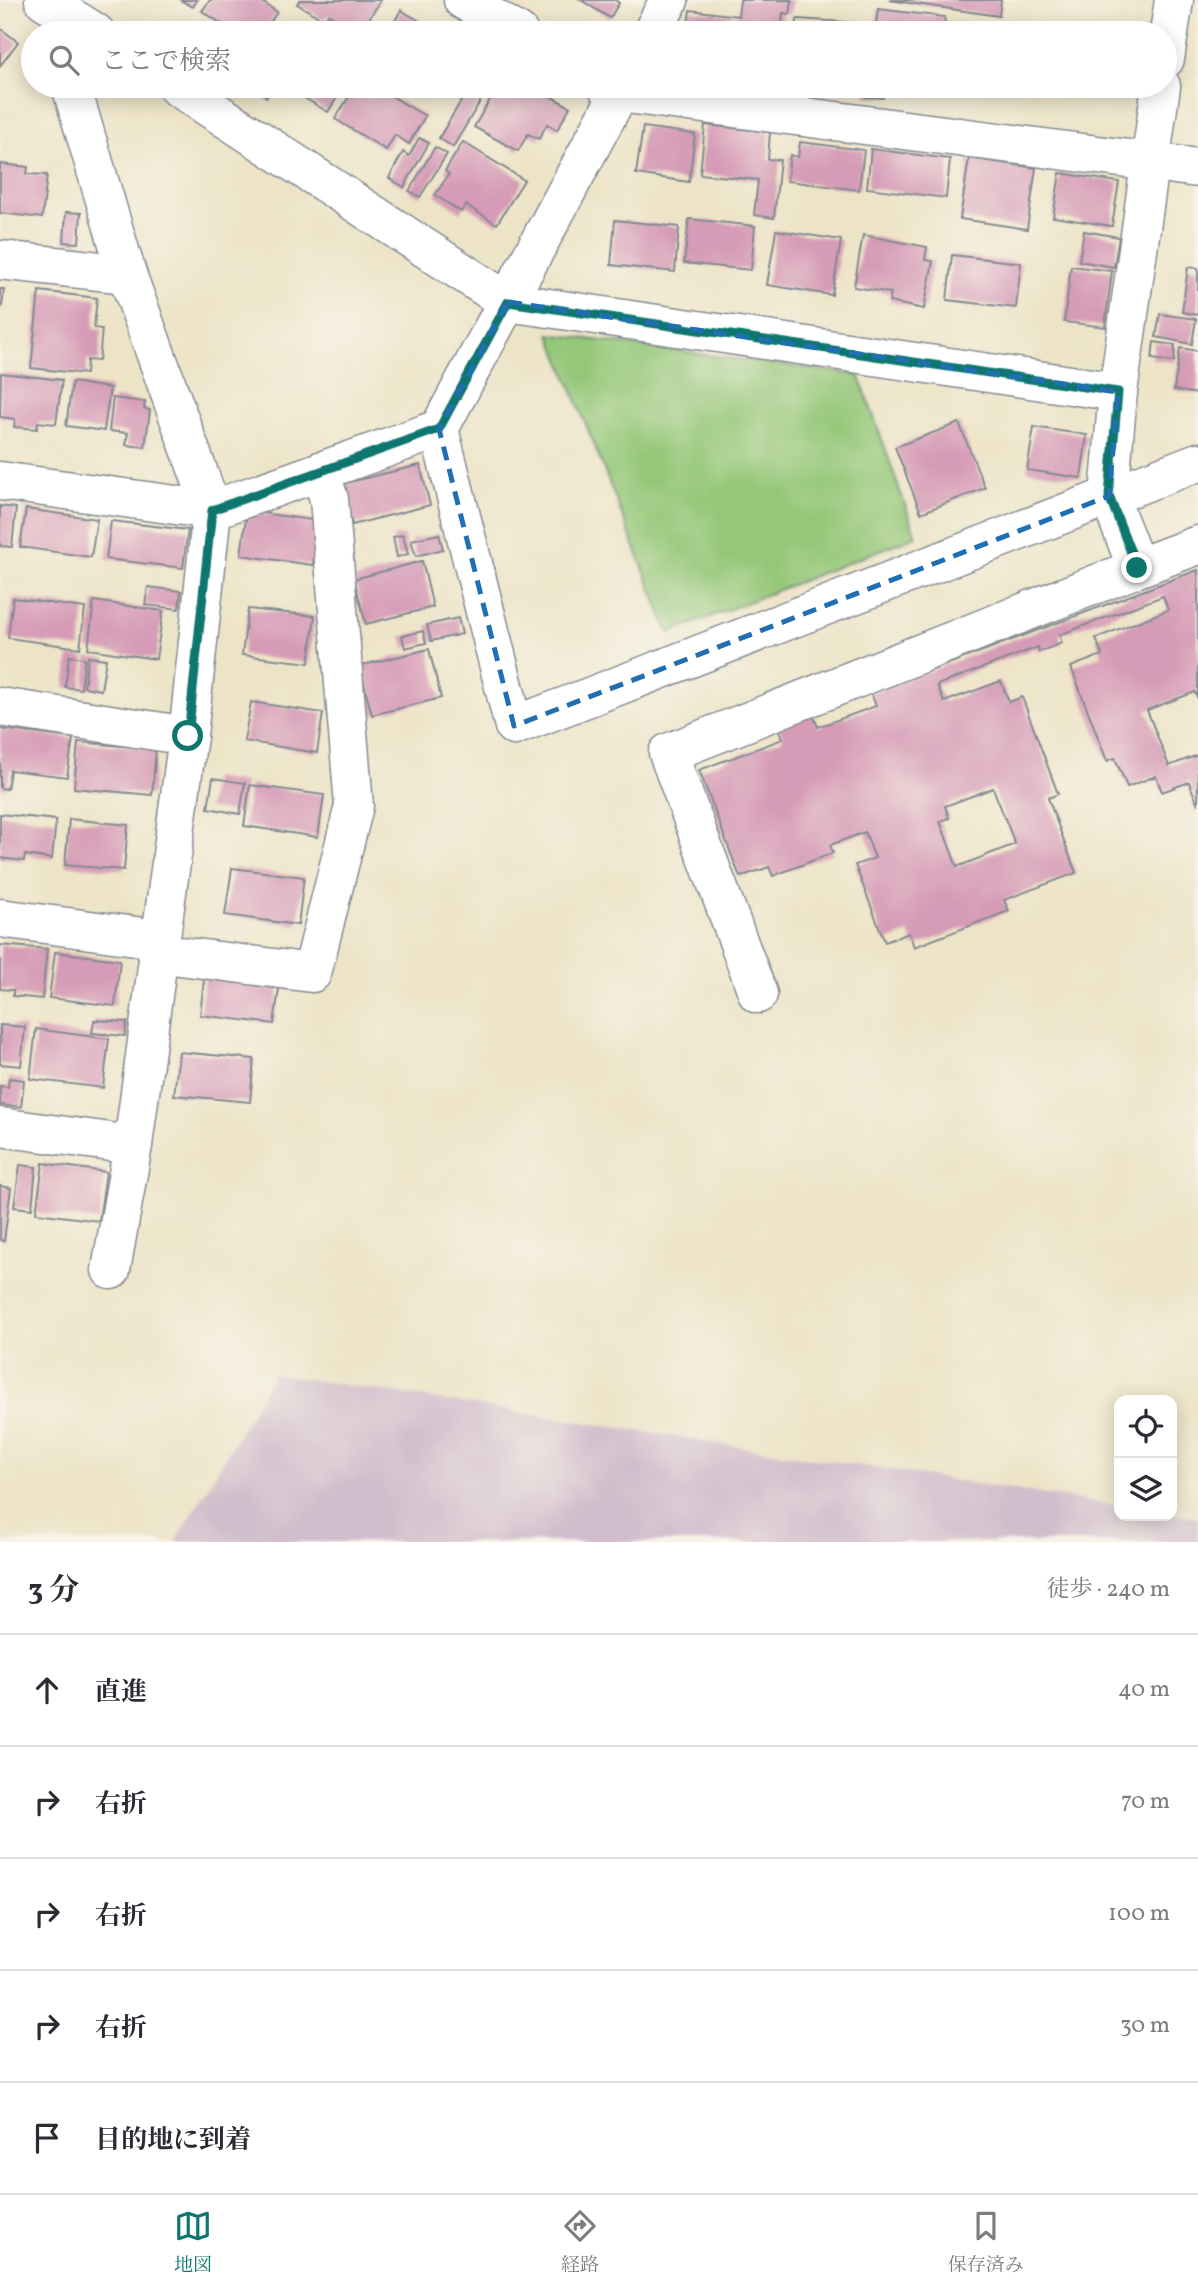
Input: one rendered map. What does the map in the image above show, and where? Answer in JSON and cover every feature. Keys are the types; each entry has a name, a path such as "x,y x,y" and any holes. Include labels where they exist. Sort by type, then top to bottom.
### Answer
{"street":[{"path":"45,0 51,21"},
{"path":"45,0 77,21"},
{"path":"463,0 499,21"},
{"path":"658,21 669,0"},
{"path":"1171,21 1174,0"},
{"path":"75,98 127,274 212,510 188,736 133,1145 111,1270"},
{"path":"194,98 508,302 1118,392"},
{"path":"0,481 212,510 439,429 508,302 612,98"},
{"path":"690,98 1198,167"},
{"path":"1137,568 1109,496 1118,392 1159,98"},
{"path":"0,260 127,274"},
{"path":"439,429 514,726 1198,462"},
{"path":"0,918 312,972 354,806 329,499 320,471"},
{"path":"758,994 668,753 1198,545"},
{"path":"0,707 188,736"},
{"path":"0,1127 133,1145"}],"highlighted area":[{"path":"508,302 1118,392 1109,496 514,726 439,429"}],"shaded area":[{"path":"274,1374 1114,1505 1114,1521 1177,1521 1177,1515 1198,1518 1198,1542 176,1542"}],"green space":[{"path":"550,334 859,375 916,536 669,633"}],"building":[{"path":"180,0 197,0 193,7"},
{"path":"210,0 259,0 277,12 271,21 217,21 202,11"},
{"path":"300,0 381,0 368,21 340,21 328,14 324,20 297,4"},
{"path":"581,0 615,0 619,3 610,18"},
{"path":"740,0 792,0 790,14 783,13 782,21 689,21 690,10 738,16"},
{"path":"889,0 1001,0 999,16"},
{"path":"878,9 945,17 944,21 876,21"},
{"path":"401,10 420,21 395,21"},
{"path":"797,19 829,21 797,21"},
{"path":"0,28 18,42 0,66"},
{"path":"304,98 337,98 328,112"},
{"path":"348,98 395,98 425,116 409,144 395,135 386,150 335,119"},
{"path":"463,98 482,98 453,147 439,138"},
{"path":"491,98 554,98 570,107 557,130 547,124 539,139 528,134 518,151 474,127"},
{"path":"705,125 770,132 768,159 780,160 774,218 754,215 758,180 700,174"},
{"path":"643,127 695,134 689,182 636,174"},
{"path":"419,138 429,143 404,187 389,178 403,152 409,156"},
{"path":"463,142 524,180 497,224 466,205 461,212 435,195 449,174 445,171"},
{"path":"800,142 864,150 859,190 787,181 790,155 798,157"},
{"path":"435,147 447,154 420,197 409,191"},
{"path":"871,149 950,159 946,198 867,188"},
{"path":"969,158 1036,168 1027,229 960,219"},
{"path":"0,164 28,167 27,174 47,175 42,218 0,213"},
{"path":"1060,173 1119,182 1112,226 1053,217"},
{"path":"66,212 81,213 79,243 64,242"},
{"path":"689,219 755,226 751,270 684,263"},
{"path":"615,220 679,227 675,272 611,265"},
{"path":"776,230 841,240 832,295 767,285"},
{"path":"1084,231 1119,237 1114,267 1079,261"},
{"path":"863,235 927,247 925,260 933,261 924,309 889,302 891,293 854,287"},
{"path":"952,255 1021,263 1016,308 947,300"},
{"path":"1071,266 1112,271 1105,327 1064,322"},
{"path":"1188,267 1198,268 1198,315 1182,312"},
{"path":"0,289 4,289 2,307 0,307"},
{"path":"39,291 97,298 94,328 102,329 99,361 87,360 86,374 31,368"},
{"path":"1160,314 1196,319 1192,344 1156,337"},
{"path":"1154,342 1175,345 1174,362 1152,359"},
{"path":"1180,348 1198,351 1198,394 1174,390"},
{"path":"1,373 62,380 56,424 38,422 37,429 14,427 15,419 0,417"},
{"path":"72,382 110,388 104,431 66,426"},
{"path":"113,398 145,402 144,409 150,410 145,447 126,445 128,433 109,431"},
{"path":"959,423 985,488 921,513 895,447"},
{"path":"1034,427 1087,435 1081,478 1027,470"},
{"path":"420,465 430,505 352,525 341,484"},
{"path":"0,506 16,508 12,547 0,546"},
{"path":"26,509 97,519 91,557 20,547"},
{"path":"247,511 319,521 313,565 241,555"},
{"path":"111,521 188,530 183,568 106,559"},
{"path":"439,534 443,549 416,556 411,540"},
{"path":"403,535 408,554 397,557 393,537"},
{"path":"422,561 433,607 366,624 354,579"},
{"path":"1198,570 1198,699 1195,692 1147,710 1169,766 1198,755 1198,805 1189,782 1162,792 1156,776 1127,787 1115,758 1107,761 1071,667 1102,655 1096,638 1168,610 1163,596 1059,635 1062,643 1039,652 1038,647 937,685 944,702 1001,681 1009,702 1022,697 1058,794 1048,798 1076,873 1004,900 1009,911 914,947 909,933 885,942 855,865 875,858 865,832 830,845 833,853 773,876 769,867 740,877 699,770 783,739 768,697 801,685 818,727 876,706 871,693","holes":["993,788 1015,844 957,867 940,821 949,818 945,806"]},
{"path":"148,587 181,591 179,609 145,605"},
{"path":"13,598 85,608 80,648 8,638"},
{"path":"94,601 163,611 156,659 88,649"},
{"path":"248,609 315,616 309,663 242,655"},
{"path":"458,618 462,634 431,641 427,625"},
{"path":"423,631 426,643 405,648 402,636"},
{"path":"429,649 441,698 372,715 359,666"},
{"path":"69,656 85,658 81,689 65,687"},
{"path":"88,657 106,659 101,690 84,687"},
{"path":"251,702 323,713 317,753 244,741"},
{"path":"0,729 73,738 67,777 10,770 7,789 0,788"},
{"path":"78,742 156,749 152,795 74,788"},
{"path":"213,778 245,783 240,814 208,808"},
{"path":"250,785 324,795 318,837 244,826"},
{"path":"0,814 56,820 52,859 25,855 24,861 0,858"},
{"path":"69,819 128,825 124,870 65,865"},
{"path":"232,868 304,877 298,925 225,915"},
{"path":"0,945 47,949 42,999 13,996 13,990 0,989"},
{"path":"55,952 120,960 115,1006 49,998"},
{"path":"205,972 280,982 274,1024 200,1015"},
{"path":"94,1020 127,1022 125,1036 92,1033"},
{"path":"0,1025 25,1027 21,1066 0,1064"},
{"path":"36,1029 109,1039 103,1088 30,1079"},
{"path":"179,1052 254,1059 250,1102 174,1095"},
{"path":"9,1078 24,1080 21,1107 0,1105 0,1086 8,1087"},
{"path":"43,1163 106,1172 99,1221 36,1213"},
{"path":"20,1165 36,1167 32,1209 14,1207"},
{"path":"0,1186 11,1188 4,1241 0,1240"}],"route":[{"path":"188,736 212,510 439,429 508,302 1118,392 1109,496 1137,568"}]}
